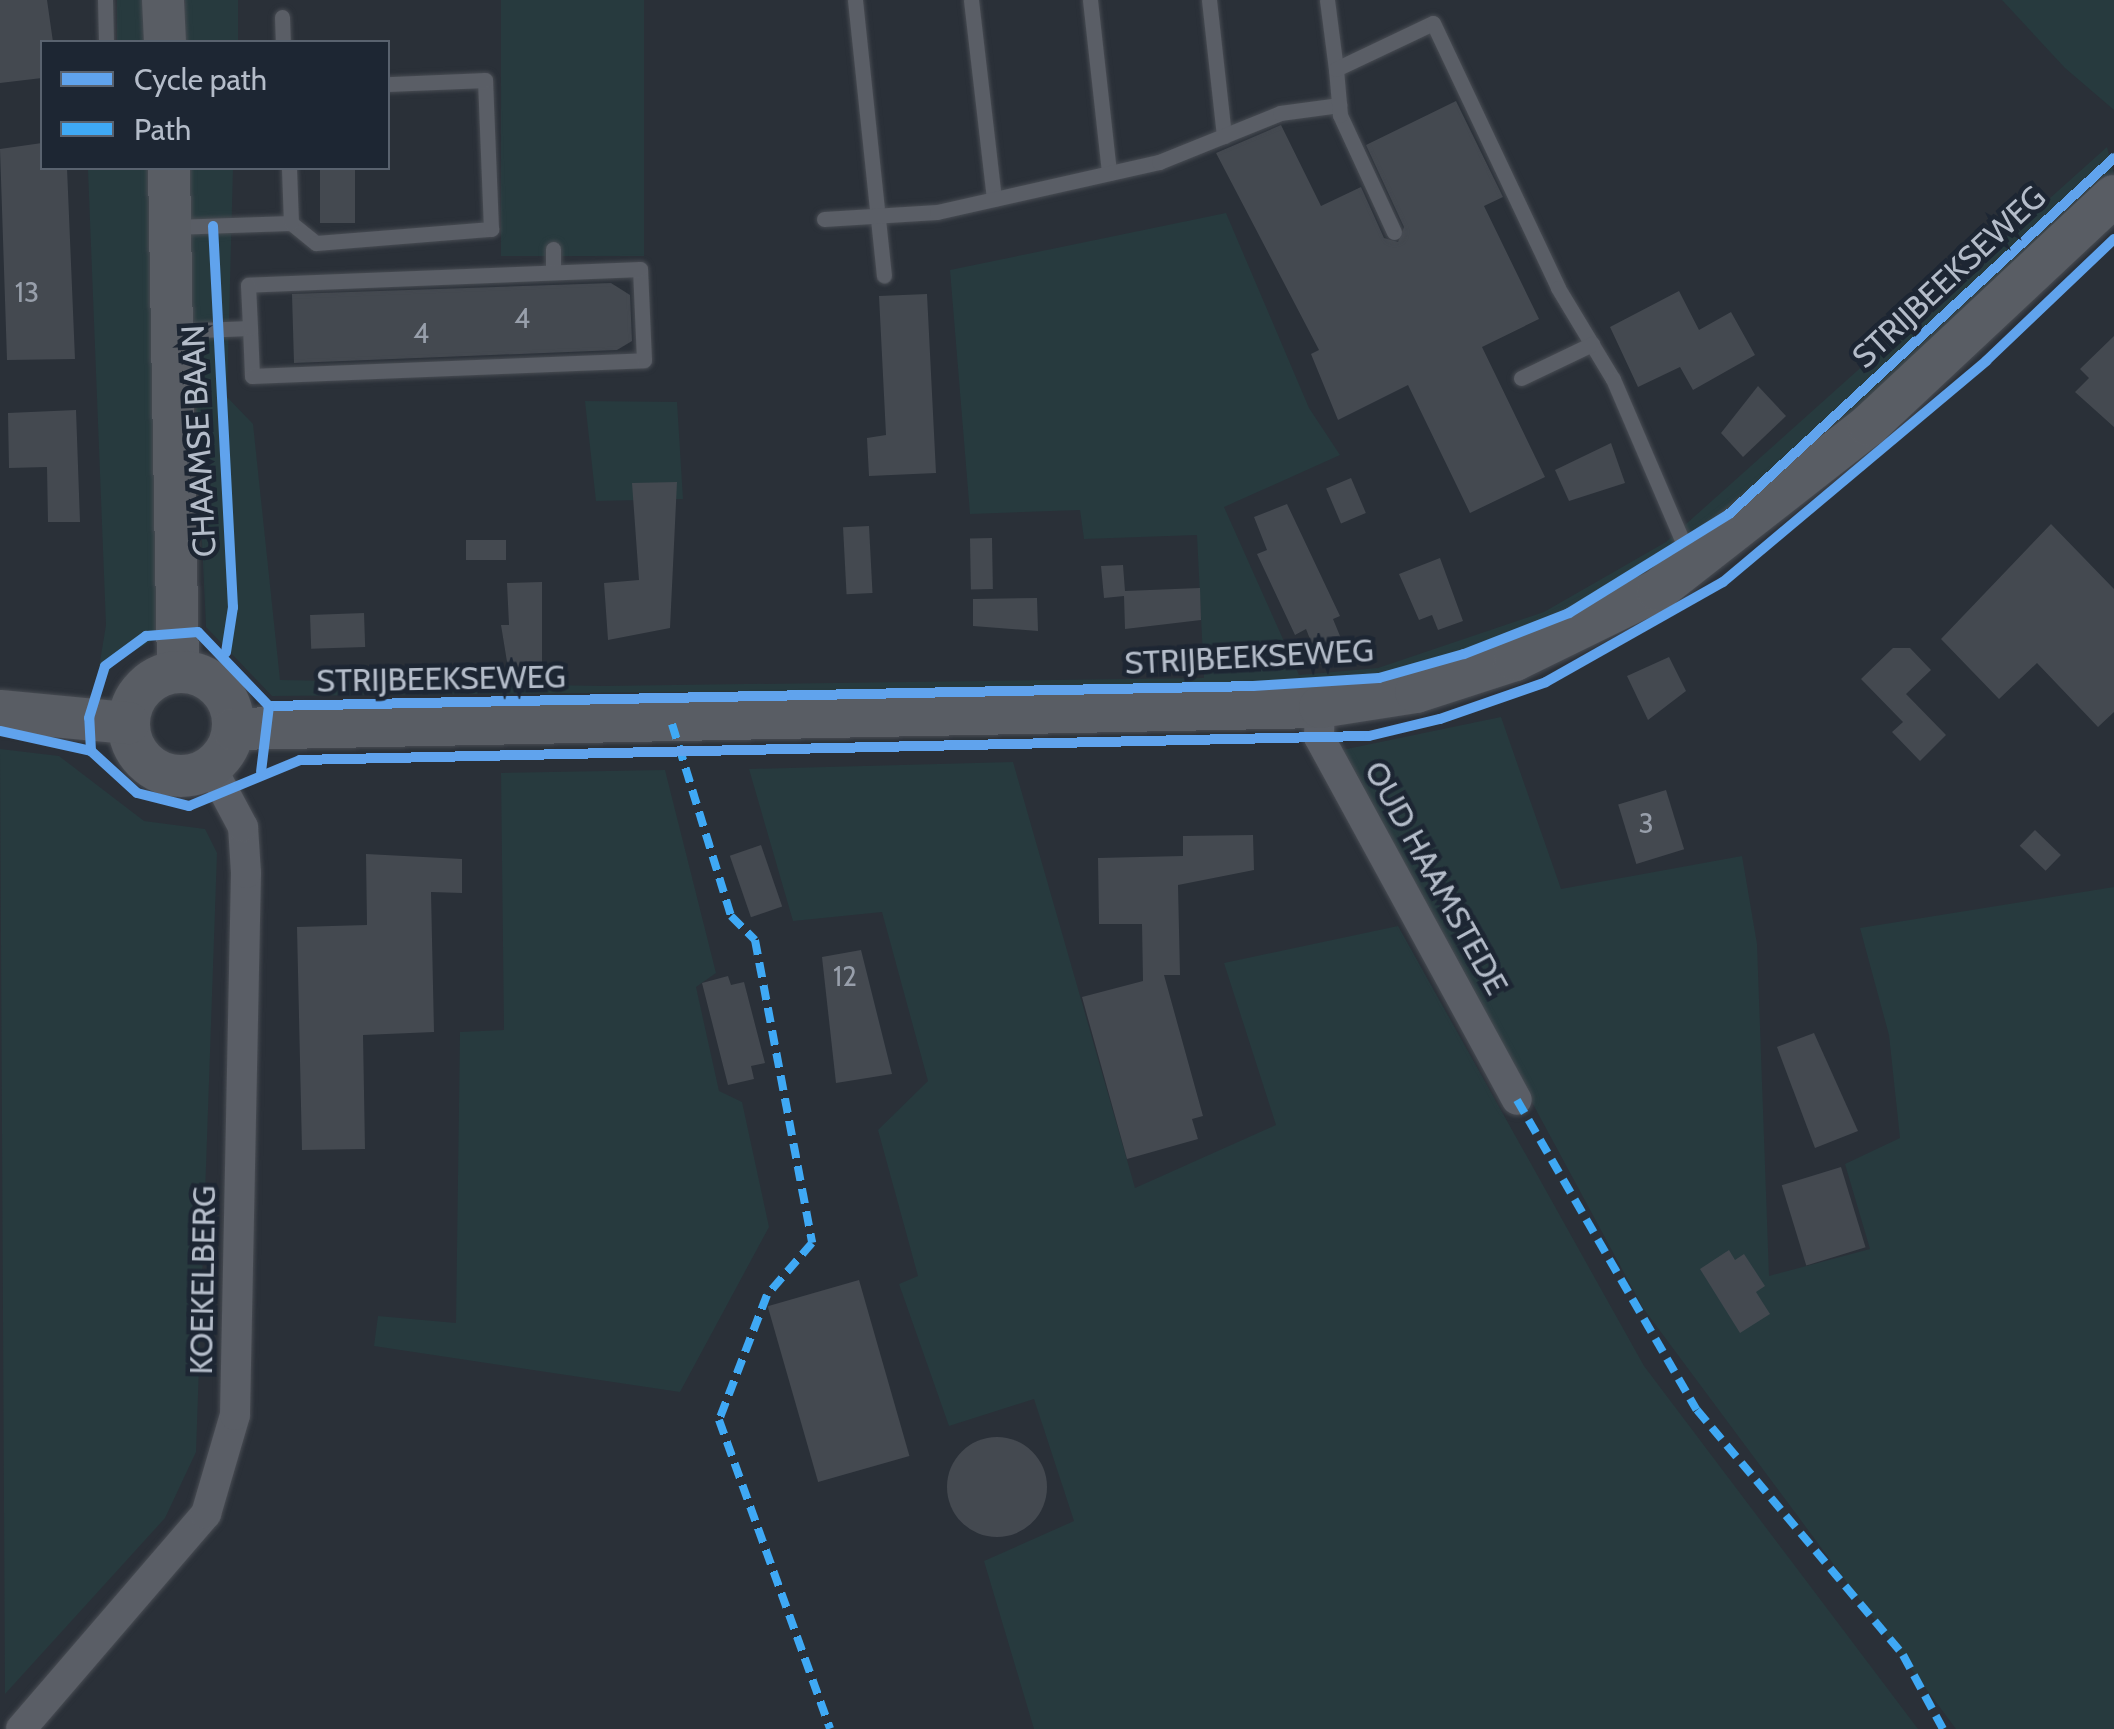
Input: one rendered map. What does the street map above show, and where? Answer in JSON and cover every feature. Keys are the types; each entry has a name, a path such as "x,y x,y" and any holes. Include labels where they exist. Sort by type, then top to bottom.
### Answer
{"main road":[{"path":"163,0 165,40"},
{"name":"CHAAMSE BAAN","path":"168,170 175,331 178,671"},
{"name":"STRIJBEEKSEWEG","path":"233,729 1320,708 1416,692 1514,660 1658,590 1870,424 2114,196"},
{"path":"178,671 225,695 233,729 211,767 156,770 141,758 128,723 143,687 178,671"},
{"path":"0,711 128,723"}],"street":[{"name":"OUD HAAMSTEDE","path":"1320,708 1320,737 1516,1100"},
{"name":"KOEKELBERG","path":"21,1729 206,1514 235,1415 246,873 243,826 211,767"}],"lane":[{"path":"104,0 106,40"},
{"path":"855,0 884,275"},
{"path":"971,0 994,199"},
{"path":"1090,0 1110,173"},
{"path":"1209,0 1224,136"},
{"path":"1327,0 1339,105 1394,232"},
{"path":"282,17 283,40"},
{"path":"1336,69 1432,23 1592,344 1692,563"},
{"path":"172,227 291,223 316,243 491,228 485,80 390,84"},
{"path":"824,219 878,216 994,199 1110,173 1224,136 1339,105"},
{"path":"289,170 291,223"},
{"path":"553,249 553,272"},
{"path":"640,269 644,360 252,376 250,328 248,286 640,269"},
{"path":"175,331 250,328"},
{"path":"1521,378 1592,344"}],"green space":[{"path":"117,0 145,0 145,40 117,40"},
{"path":"185,0 238,0 238,40 185,40"},
{"path":"501,0 644,0 644,256 501,256"},
{"path":"2002,0 2114,0 2114,110 2065,68"},
{"path":"2107,147 2114,174 1840,427 1645,577 1565,619 1387,685 272,696 206,627 185,170 233,170 227,397 253,424 280,680 603,686 1204,678 1197,535 1084,539 1080,510 970,514 950,270 1226,213 1309,408 1340,455 1224,507 1299,675 1378,668 1544,612 1666,542"},
{"path":"88,170 151,170 157,638 115,662 94,698 106,625"},
{"path":"585,401 677,402 683,499 596,501"},
{"path":"1501,717 1561,889 1742,856 1757,944 1769,1276 1870,1249 1845,1164 1900,1138 1889,1035 1860,928 2114,887 2114,1729 1956,1729 1643,1308 1342,750"},
{"path":"0,749 59,756 144,821 205,829 217,853 196,1452 165,1518 5,1694"},
{"path":"1013,762 1135,1188 1276,1125 1224,963 1398,926 1644,1366 1918,1729 1034,1729 984,1561 1074,1521 1034,1399 949,1426 899,1284 918,1276 878,1130 928,1081 882,912 793,921 749,769"},
{"path":"665,770 716,973 696,987 719,1091 742,1102 769,1227 680,1392 374,1346 378,1316 456,1323 460,1032 504,1030 501,773"}],"building":[{"path":"0,0 47,0 53,40 40,40 40,78 0,83"},
{"path":"1456,101 1503,197 1484,206 1539,319 1482,347 1545,477 1470,513 1408,385 1338,420 1311,354 1319,350 1216,153 1281,125 1321,206 1361,187 1384,238 1398,242 1404,227 1366,145"},
{"path":"40,143 40,170 67,170 75,359 7,360 0,149"},
{"path":"320,170 355,170 355,223 320,223"},
{"path":"611,283 630,295 632,341 617,350 294,363 292,294"},
{"path":"1679,291 1699,330 1731,312 1755,355 1693,390 1680,367 1638,387 1610,327"},
{"path":"927,294 936,473 869,476 867,438 886,435 879,296"},
{"path":"2114,336 2114,427 2075,392 2089,378 2080,369"},
{"path":"1758,386 1786,416 1743,457 1721,433"},
{"path":"76,410 80,522 48,522 47,467 9,468 8,413"},
{"path":"1611,443 1625,483 1569,501 1555,470"},
{"path":"1351,478 1366,513 1341,524 1326,489"},
{"path":"677,482 670,628 608,640 604,583 639,580 632,483"},
{"path":"1287,504 1340,616 1333,619 1347,653 1320,664 1306,629 1295,635 1257,554 1267,550 1254,517"},
{"path":"2051,524 2114,589 2114,712 2098,727 2037,663 1999,699 1941,639"},
{"path":"869,526 873,593 847,594 843,527"},
{"path":"970,538 992,538 993,589 971,589"},
{"path":"466,540 506,540 506,560 466,560"},
{"path":"1440,558 1463,621 1438,630 1432,615 1419,620 1399,574"},
{"path":"1123,565 1125,591 1200,588 1201,620 1125,629 1124,596 1104,598 1101,566"},
{"path":"542,582 542,673 509,674 501,625 509,625 507,583"},
{"path":"1037,598 1038,631 973,626 973,599"},
{"path":"364,613 365,647 311,649 310,615"},
{"path":"1893,648 1910,648 1931,670 1906,694 1946,735 1920,761 1892,732 1903,722 1861,679"},
{"path":"1669,657 1686,691 1648,720 1627,676"},
{"path":"1666,790 1684,849 1636,864 1618,805"},
{"path":"2035,830 2061,855 2046,871 2020,846"},
{"path":"1253,835 1254,870 1178,885 1180,975 1164,975 1203,1116 1192,1119 1198,1139 1127,1159 1082,997 1143,981 1142,924 1099,924 1098,858 1183,856 1183,836"},
{"path":"761,845 782,906 751,917 730,856"},
{"path":"366,854 462,859 462,893 431,892 434,1032 363,1035 365,1149 302,1150 297,927 367,925"},
{"path":"861,950 892,1074 836,1083 822,957"},
{"path":"728,976 731,985 744,982 765,1063 751,1066 754,1079 728,1085 702,983"},
{"path":"1814,1033 1858,1131 1815,1148 1777,1047"},
{"path":"1841,1167 1866,1247 1806,1265 1782,1185"},
{"path":"1729,1250 1735,1260 1744,1254 1765,1286 1756,1292 1770,1314 1740,1333 1700,1269"},
{"path":"859,1280 909,1456 818,1482 768,1306"},
{"path":"997,1437 1016,1441 1032,1452 1043,1468 1047,1487 1043,1506 1032,1522 1016,1533 997,1537 978,1533 962,1522 951,1506 947,1487 951,1468 962,1452 978,1441"}],"marked path":[{"path":"672,724 731,916 755,940 812,1243 767,1295 719,1420 830,1729"},
{"path":"1517,1100 1697,1410 1903,1655 1943,1729"}],"cycle path":[{"path":"269,706 1253,686 1379,678 1464,654 1569,613 1729,514 2114,158"},
{"path":"213,226 233,607 226,652"},
{"path":"0,731 91,751 137,793 189,806 300,760 1369,736 1440,719 1546,682 1723,582 1986,361 2114,239"},
{"path":"91,751 89,718 105,666 146,636 198,632 269,706 261,772"}]}
